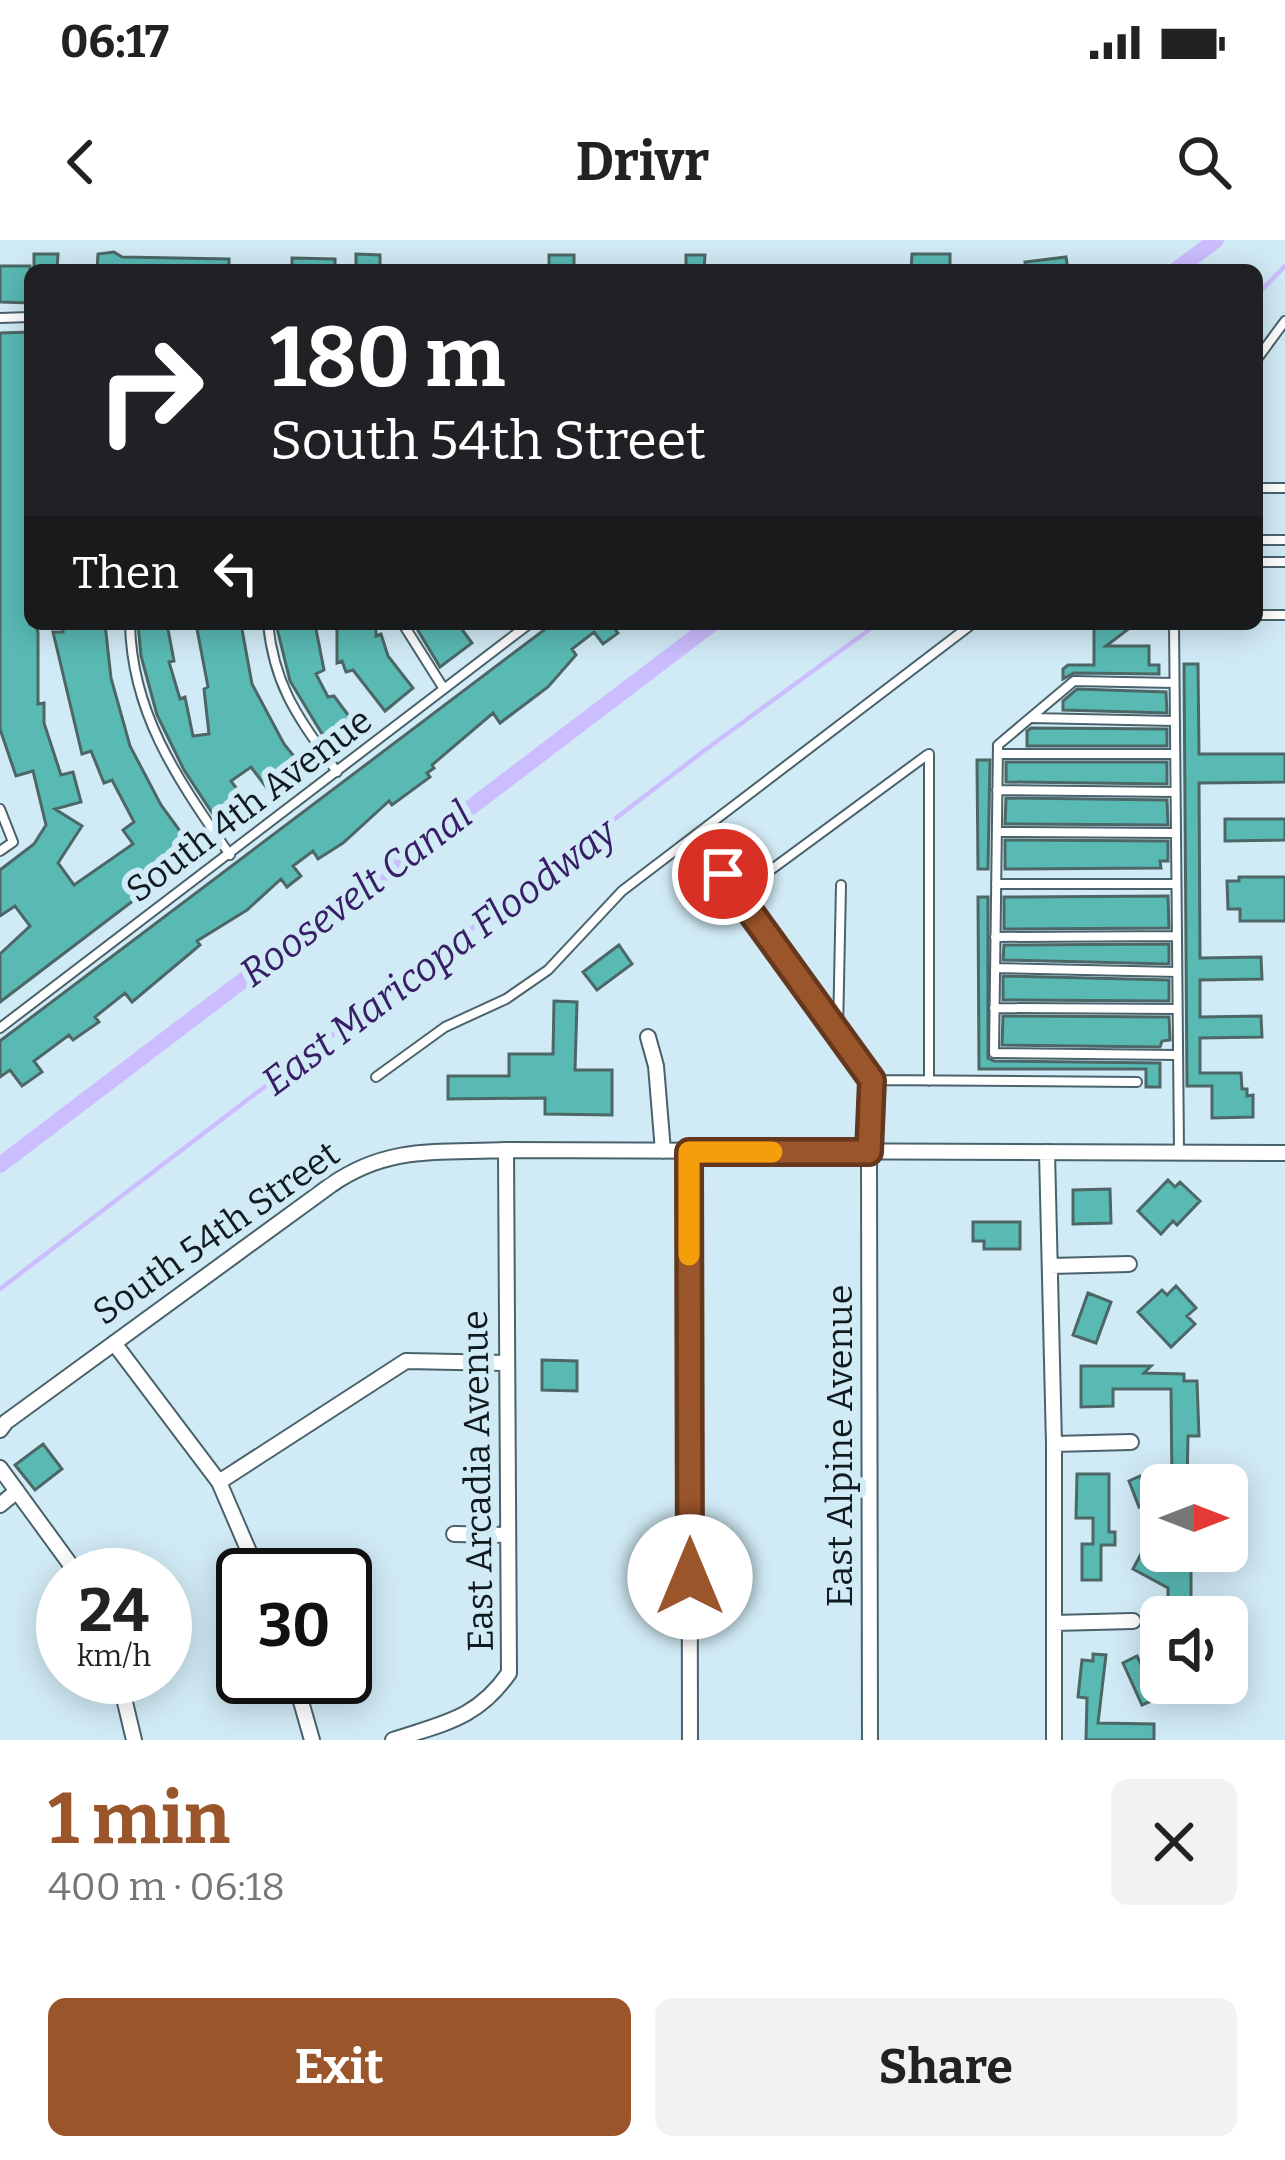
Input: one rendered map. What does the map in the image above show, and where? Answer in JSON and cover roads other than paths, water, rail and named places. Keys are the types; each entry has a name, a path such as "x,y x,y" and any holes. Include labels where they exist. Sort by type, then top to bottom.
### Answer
{"street":[{"path":"648,1037 656,1066 663,1151"},
{"name":"South 54th Street","path":"0,1430 358,1167 386,1156 506,1150 1285,1153"},
{"name":"East Arcadia Avenue","path":"393,1740 465,1716 492,1698 509,1673 506,1150"},
{"path":"689,1152 690,1740"},
{"name":"East Alpine Avenue","path":"869,1152 870,1740"},
{"path":"1047,1152 1054,1740"},
{"path":"1050,1266 1129,1264"},
{"path":"114,1343 219,1482 247,1548"},
{"path":"219,1482 406,1361 506,1363"},
{"path":"1054,1444 1131,1442"},
{"path":"0,1468 58,1548"},
{"path":"0,1505 17,1491"},
{"path":"454,1534 508,1535"},
{"path":"1054,1623 1133,1621"},
{"path":"125,1704 134,1740"},
{"path":"302,1704 312,1740"}],"lane":[{"path":"1263,351 1285,321"},
{"path":"131,630 138,694 154,736 230,855"},
{"path":"269,630 272,663 290,704 337,772"},
{"path":"407,630 444,689"},
{"name":"South 4th Avenue","path":"0,1028 521,630"},
{"path":"376,1077 445,1027 506,999 548,970 622,891 964,630"},
{"path":"1174,630 1179,1152"},
{"path":"1174,683 1074,681 998,745 994,1053 1178,1055"},
{"path":"1029,718 1175,721"},
{"path":"739,894 928,754 929,1081"},
{"path":"998,754 1175,754"},
{"path":"997,790 1175,792"},
{"path":"0,808 13,842 0,851"},
{"path":"997,832 1176,833"},
{"path":"723,874 872,1080 869,1152"},
{"path":"996,884 1176,884"},
{"path":"838,1034 841,885"},
{"path":"995,937 1177,936"},
{"path":"994,968 1177,972"},
{"path":"994,1008 1178,1010"},
{"path":"872,1080 1137,1082"}],"waterway":[{"name":"Roosevelt Canal","path":"1184,264 1216,240"},
{"name":"East Maricopa Floodway","path":"1263,289 1285,266"},
{"name":"Roosevelt Canal","path":"0,1165 704,630"},
{"name":"East Maricopa Floodway","path":"0,1289 869,630"}]}
